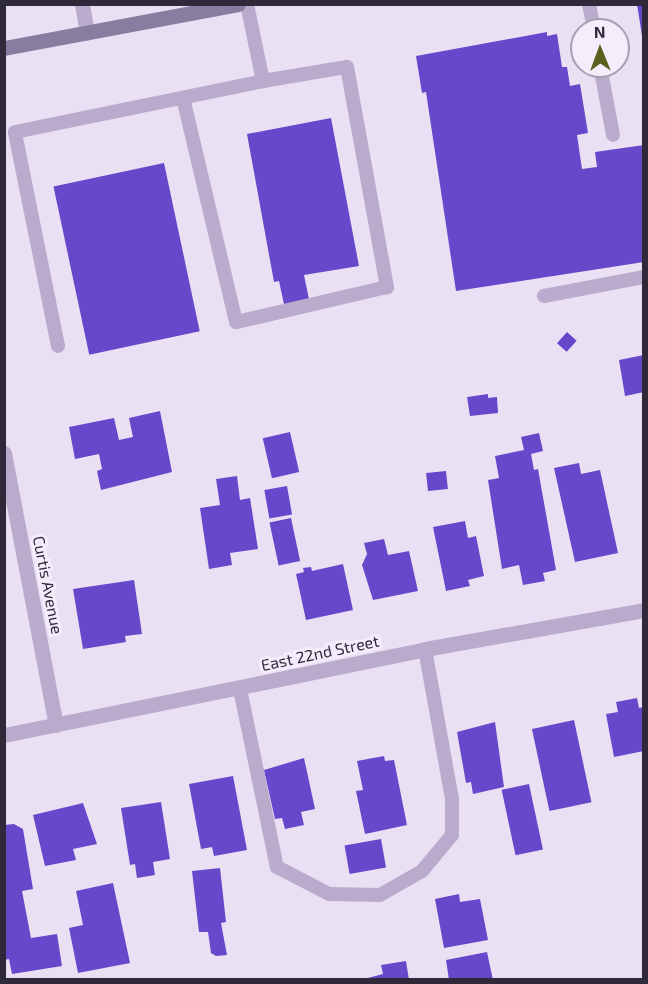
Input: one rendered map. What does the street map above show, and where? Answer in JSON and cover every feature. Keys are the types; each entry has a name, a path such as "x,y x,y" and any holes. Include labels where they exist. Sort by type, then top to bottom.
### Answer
{"main road":[{"path":"4,48 238,4"}],"street":[{"path":"82,4 87,33"},
{"name":"Curtis Avenue","path":"4,453 56,724"},
{"name":"East 22nd Street","path":"4,735 240,689 425,649 644,610"}],"lane":[{"path":"247,4 263,81"},
{"path":"58,346 15,132 263,81 347,67 387,287 236,322 183,98"},
{"path":"602,78 613,135"},
{"path":"544,296 644,277"},
{"path":"240,689 277,867 329,894 380,895 423,871 452,835 452,799 425,649"}],"building":[{"path":"637,4 644,4 644,35 642,36"},
{"path":"547,32 547,36 557,34 562,67 567,67 570,86 580,84 588,133 577,135 582,169 597,167 595,152 644,145 644,262 456,291 426,92 422,93 416,56"},
{"path":"331,118 359,266 304,275 310,304 285,309 279,281 274,282 247,134"},
{"path":"164,163 200,331 89,355 53,186"},
{"path":"567,332 577,341 567,352 557,343"},
{"path":"644,355 644,392 625,396 619,360"},
{"path":"488,394 488,398 497,397 498,413 470,416 467,397"},
{"path":"160,411 172,472 101,490 97,471 102,469 99,454 75,459 69,427 114,418 119,440 133,437 129,418"},
{"path":"290,432 299,472 272,478 263,438"},
{"path":"539,433 543,451 531,454 534,470 538,469 556,570 543,573 545,581 523,585 519,565 502,569 488,480 499,478 495,456 524,450 521,437"},
{"path":"579,463 581,474 600,470 618,553 575,562 554,468"},
{"path":"446,471 448,489 428,491 426,473"},
{"path":"237,476 240,500 250,498 258,549 230,553 232,565 209,569 200,508 220,505 216,479"},
{"path":"287,486 292,515 269,519 264,490"},
{"path":"291,518 300,561 279,566 269,523"},
{"path":"465,521 468,538 476,536 484,576 468,580 470,586 446,591 433,527"},
{"path":"384,539 388,555 409,551 418,591 373,600 362,565 367,554 364,543"},
{"path":"343,564 353,610 306,620 296,574 304,572 303,568 311,567 312,571"},
{"path":"134,580 142,634 125,636 126,642 83,649 73,589"},
{"path":"637,698 639,708 644,707 644,751 614,757 606,714 618,712 616,702"},
{"path":"574,720 591,802 549,811 532,729"},
{"path":"495,722 504,787 473,794 471,782 466,783 457,732"},
{"path":"384,756 385,761 394,760 407,825 365,834 356,791 363,790 357,761"},
{"path":"304,758 315,809 301,812 304,825 285,829 282,818 275,819 264,770"},
{"path":"233,776 247,850 214,856 212,847 201,849 189,784"},
{"path":"529,784 543,850 516,855 502,790"},
{"path":"161,802 170,859 153,862 155,875 137,878 135,864 130,865 121,808"},
{"path":"83,803 97,844 73,849 76,860 45,866 33,815"},
{"path":"14,824 23,829 33,889 22,891 31,938 57,934 62,966 12,974 9,959 4,960 4,825"},
{"path":"381,839 386,868 350,874 345,845"},
{"path":"220,868 226,922 221,923 227,955 216,956 211,953 208,932 199,932 192,871"},
{"path":"113,883 130,963 78,973 69,928 83,925 76,891"},
{"path":"459,894 460,902 480,899 488,940 444,948 435,899"},
{"path":"487,952 493,980 449,980 446,960"},
{"path":"406,961 409,980 360,980 383,974 381,965"}]}
